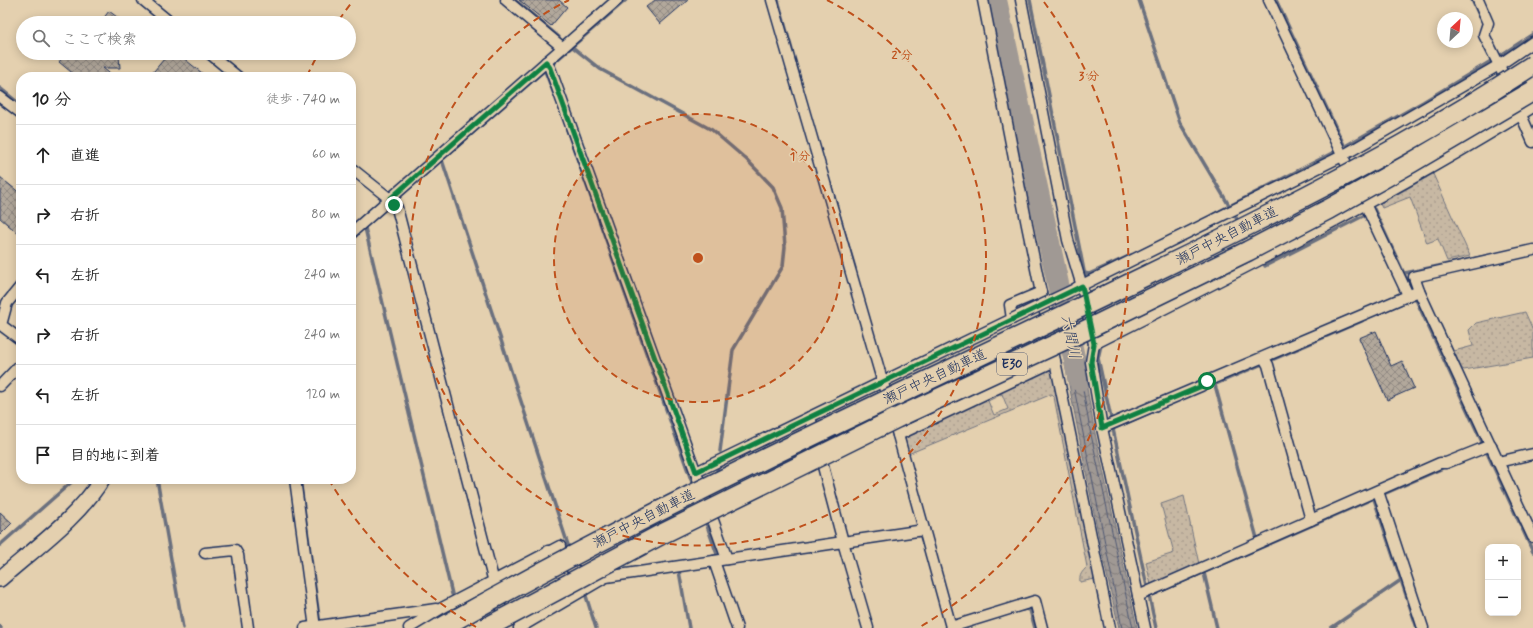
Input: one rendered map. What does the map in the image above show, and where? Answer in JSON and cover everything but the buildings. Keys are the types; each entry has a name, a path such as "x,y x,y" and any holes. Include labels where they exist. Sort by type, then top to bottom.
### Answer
{"highway":[{"name":"瀬戸中央自動車道","path":"441,628 509,588 647,517 1086,305 1299,199 1402,145 1533,65"},
{"name":"瀬戸中央自動車道","path":"486,628 653,539 905,414 1084,331 1248,251 1329,209 1411,163 1533,91"}],"street":[{"path":"143,0 162,16"},
{"path":"506,0 562,47"},
{"path":"356,229 392,202 548,65 562,47 617,0"},
{"path":"772,0 953,627 1035,601 1042,628"},
{"path":"983,0 1110,628"},
{"path":"1021,0 1068,240 1078,287 1094,344 1091,362 1109,425 1144,593 1145,628"},
{"path":"1269,0 1365,204 1414,293 1486,447 1498,462 1533,538"},
{"path":"1478,0 1488,23 1484,35 1533,142"},
{"path":"696,472 1078,287 1342,156 1499,65 1533,42"},
{"path":"217,60 232,72"},
{"path":"548,65 696,472 737,628"},
{"path":"0,96 16,109"},
{"path":"1094,344 1264,258 1365,204 1533,107"},
{"path":"356,172 392,202 397,208 506,628"},
{"path":"1414,293 1414,277 1533,250"},
{"path":"16,292 7,303 1,325 16,336"},
{"path":"1012,319 1010,304 1041,292"},
{"path":"1109,425 1202,386 1207,381 1266,361 1414,293"},
{"path":"898,435 1055,361"},
{"path":"1266,361 1311,520"},
{"path":"0,386 16,369"},
{"path":"810,417 843,542 868,628"},
{"path":"1144,593 1311,520 1379,495 1440,463 1446,463 1486,447"},
{"path":"1498,462 1533,454"},
{"path":"0,578 72,516 94,492 99,484"},
{"path":"296,484 315,627 442,608"},
{"path":"1379,495 1423,628"},
{"path":"548,551 570,568 592,577 606,577 924,530"},
{"path":"409,628 442,608 560,546"},
{"path":"205,553 235,550 238,555 248,628"},
{"path":"519,628 606,577"}],"shaded area":[{"path":"1433,174 1470,256 1447,261 1438,239 1427,243 1410,197 1382,208 1380,204"},
{"path":"1525,312 1533,330 1533,358 1464,370 1461,368 1454,351 1473,346 1469,330 1476,323"},
{"path":"1051,368 1053,369 1095,579 1080,582 1081,574 1087,567 1054,397 1052,394 908,454 905,440 906,436","holes":["1002,394 1008,409 994,415 988,401"]},
{"path":"1184,496 1199,564 1151,585 1146,562 1174,553 1161,504"}],"water":[{"path":"1080,347 1094,429 1137,628 1119,628 1101,548 1063,354"}],"waterway":[{"path":"515,0 559,37"},
{"path":"550,66 626,0"},
{"path":"778,0 802,86"},
{"name":"六間川","path":"996,0 1079,380"},
{"path":"1030,0 1085,276"},
{"path":"1139,0 1180,123 1230,207"},
{"path":"1276,0 1344,145"},
{"path":"1472,0 1480,17"},
{"path":"1498,57 1533,34"},
{"path":"570,45 600,69 712,130 747,160 773,187 782,208 785,247 783,266 733,350 720,451"},
{"path":"1347,145 1491,61"},
{"path":"367,225 545,70"},
{"path":"545,71 554,94"},
{"path":"0,88 16,101"},
{"path":"567,130 694,488"},
{"path":"1212,215 1336,151"},
{"path":"442,160 570,551"},
{"path":"830,184 855,268"},
{"path":"1374,209 1533,552"},
{"path":"1264,263 1265,266 1365,215"},
{"path":"1235,216 1240,224"},
{"path":"365,228 452,594"},
{"path":"1084,273 1089,274 1131,255"},
{"path":"1405,273 1486,256"},
{"path":"1202,390 1362,321"},
{"path":"1101,345 1098,358 1112,423"},
{"path":"1215,385 1258,542"},
{"path":"1113,429 1154,411"},
{"path":"1113,429 1156,628"},
{"path":"716,476 718,467"},
{"path":"1152,595 1441,469"},
{"path":"0,545 69,484"},
{"path":"158,484 183,628"},
{"path":"301,484 320,624"},
{"path":"1374,499 1417,628"},
{"path":"705,520 719,560"},
{"path":"679,571 689,628"},
{"path":"1204,573 1217,628"},
{"path":"1331,628 1401,580"},
{"path":"586,596 596,628"},
{"path":"1022,610 1030,610 1035,628"}],"route":[{"path":"394,205 390,199 546,62 550,68 696,472 1082,286 1094,344 1091,362 1102,428 1202,386 1207,381"}]}
